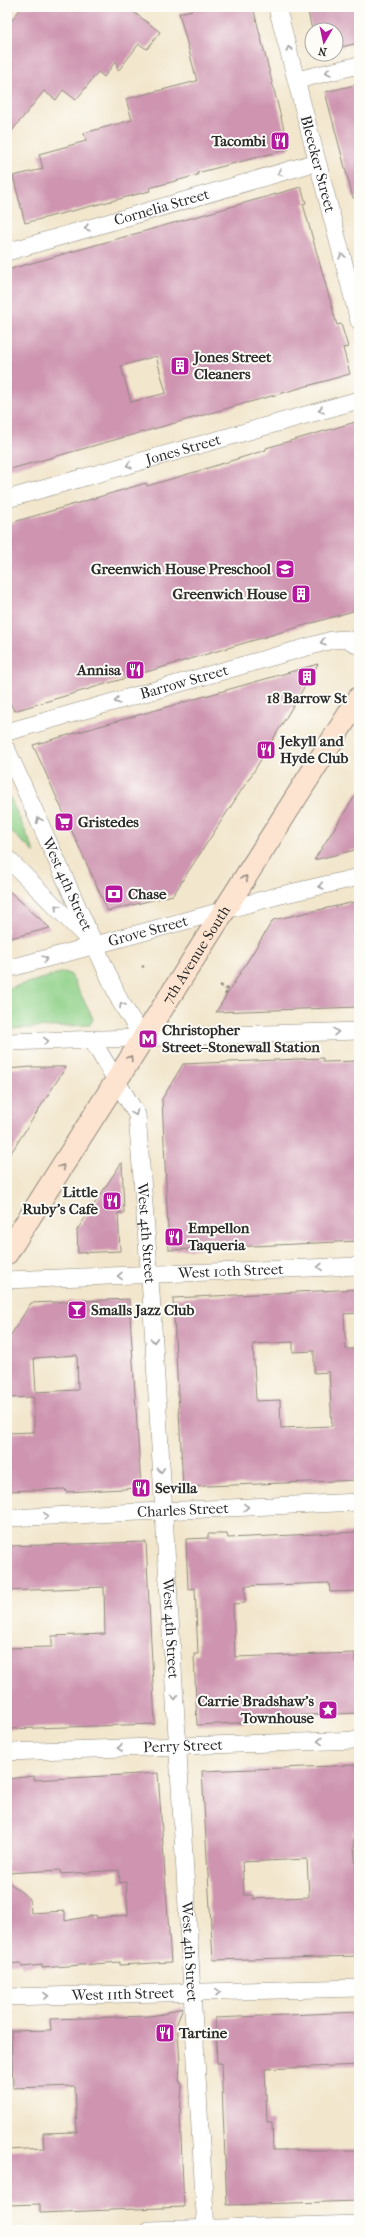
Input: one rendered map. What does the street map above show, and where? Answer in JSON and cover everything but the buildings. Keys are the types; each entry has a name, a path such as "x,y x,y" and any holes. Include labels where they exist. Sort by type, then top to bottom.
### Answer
{"main road":[{"name":"7th Avenue South","path":"7,1252 359,698"}],"street":[{"name":"Bleecker Street","path":"277,7 317,162 355,287 359,321"},
{"path":"297,80 359,65"},
{"name":"Cornelia Street","path":"7,252 317,162"},
{"name":"Jones Street","path":"7,499 359,400"},
{"name":"Barrow Street","path":"7,732 332,640 347,639 359,646"},
{"name":"West 4th Street","path":"7,750 120,1001 143,1038"},
{"path":"7,858 94,945"},
{"name":"Grove Street","path":"7,969 94,945 169,927 224,911 359,877"},
{"path":"7,1042 359,1031"},
{"name":"West 4th Street","path":"92,1040 117,1079 137,1115 150,1274 206,2229"},
{"name":"West 10th Street","path":"7,1280 359,1266"},
{"name":"Charles Street","path":"7,1518 359,1502"},
{"name":"Perry Street","path":"7,1752 359,1740"},
{"name":"West 11th Street","path":"7,1997 359,1988"},
{"path":"149,2230 359,2224"}],"path":[{"path":"220,985 228,990 225,994"}],"green space":[{"path":"7,791 35,853 7,828"},
{"path":"64,972 71,975 93,1019 90,1025 7,1029 7,989"}],"place":[{"name":"Tacombi","path":"280,141"},
{"name":"Jones Street Cleaners","path":"180,366"},
{"name":"Greenwich House Preschool","path":"285,569"},
{"name":"Greenwich House","path":"301,594"},
{"name":"Annisa","path":"135,670"},
{"name":"18 Barrow St","path":"307,677"},
{"name":"Jekyll and Hyde Club","path":"266,750"},
{"name":"Gristedes","path":"64,822"},
{"name":"Chase","path":"114,894"},
{"name":"Christopher Street–Stonewall Station","path":"148,1039"},
{"name":"Little Ruby’s Cafe","path":"112,1201"},
{"name":"Empellon Taqueria","path":"174,1237"},
{"name":"Smalls Jazz Club","path":"77,1310"},
{"name":"Sevilla","path":"141,1488"},
{"name":"Carrie Bradshaw’s Townhouse","path":"328,1710"},
{"name":"Tartine","path":"165,2033"}]}
